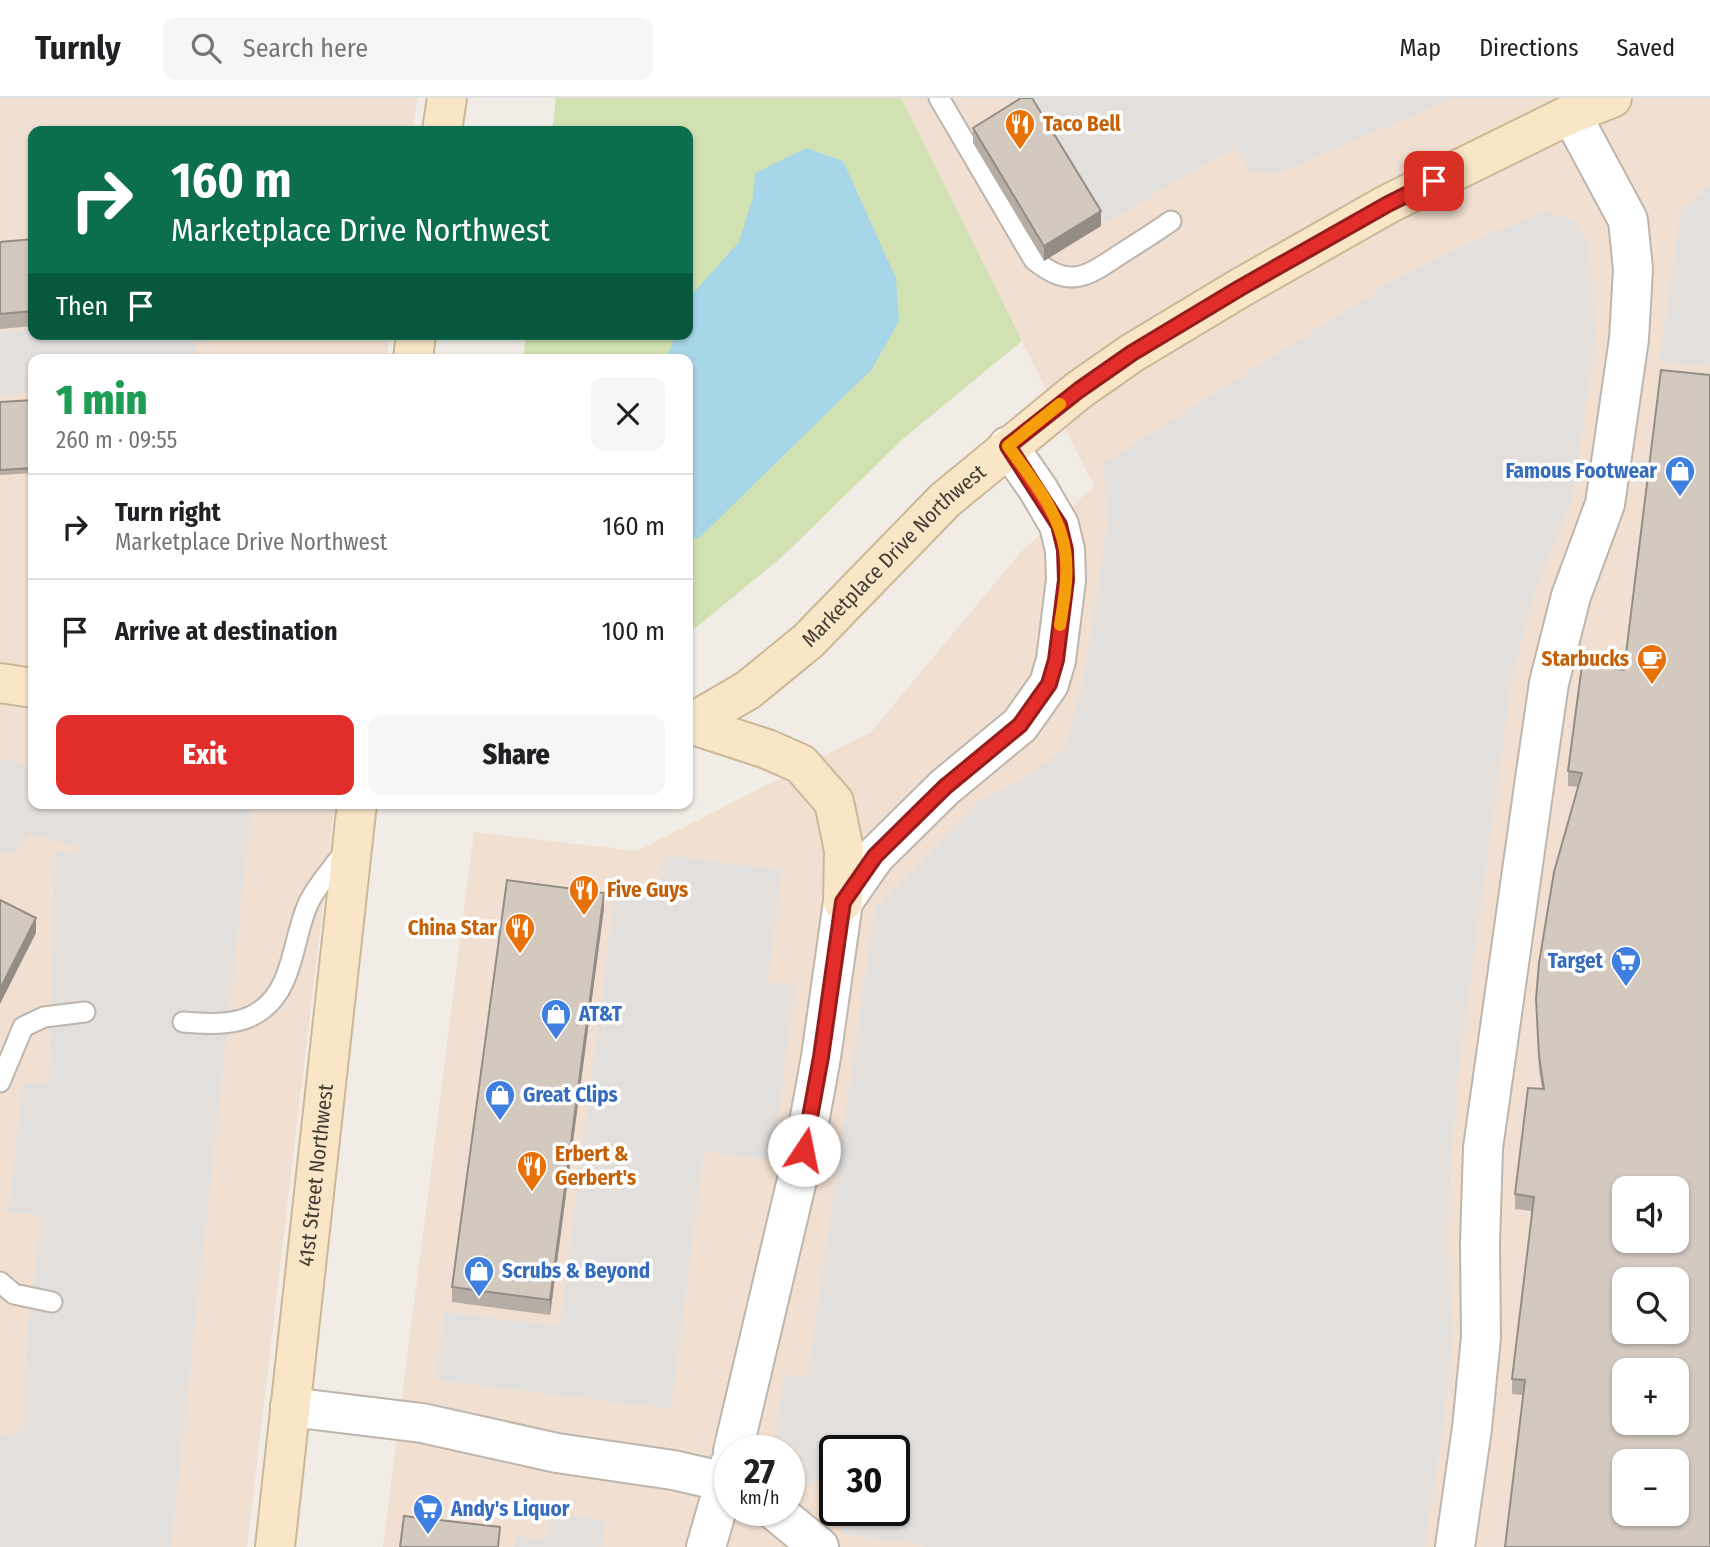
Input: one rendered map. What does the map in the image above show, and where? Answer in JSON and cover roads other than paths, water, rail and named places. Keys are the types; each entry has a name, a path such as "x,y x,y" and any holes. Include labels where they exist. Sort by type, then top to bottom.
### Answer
{"street":[{"path":"443,126 447,98"},
{"name":"Marketplace Drive Northwest","path":"693,723 748,690 808,641 946,500 1008,446 1079,390 1132,353 1388,204 1571,114 1612,98"},
{"path":"1455,1547 1472,1428 1481,1337 1483,1148 1540,742 1549,683 1571,596 1605,504 1629,340 1633,269 1628,220 1571,114"},
{"path":"843,902 875,856 945,787 1020,725 1049,684 1056,660 1066,580 1065,550 1059,525 1008,446"},
{"path":"0,683 28,687"},
{"path":"693,726 767,749 801,764 834,802 844,850 843,902 821,1057 804,1150 780,1242 738,1435"},
{"name":"41st Street Northwest","path":"275,1547 356,821"},
{"path":"290,1407 422,1423 557,1453 714,1468"},
{"path":"706,1547 714,1521"},
{"path":"793,1526 819,1547"}],"lane":[{"path":"939,98 1034,260 1048,271 1076,277 1090,274 1171,222"},
{"path":"183,1022 214,1025 234,1023 257,1014 271,1000 283,983 309,901 356,821"},
{"path":"0,1082 23,1027 44,1017 85,1012"},
{"path":"0,1282 14,1294 52,1302"}],"water":[{"path":"806,148 843,161 896,278 899,321 872,369 698,539 693,538 693,354 668,354 674,340 693,340 693,293 739,242 753,197 755,173"}],"place":[{"name":"Taco Bell","path":"1020,151"},
{"name":"Famous Footwear","path":"1680,498"},
{"name":"Starbucks","path":"1652,686"},
{"name":"Five Guys","path":"584,917"},
{"name":"China Star","path":"520,955"},
{"name":"Target","path":"1626,988"},
{"name":"AT&T","path":"556,1041"},
{"name":"Great Clips","path":"500,1122"},
{"name":"Erbert & Gerbert's","path":"532,1193"},
{"name":"Scrubs & Beyond","path":"479,1298"},
{"name":"Andy's Liquor","path":"428,1536"}]}
